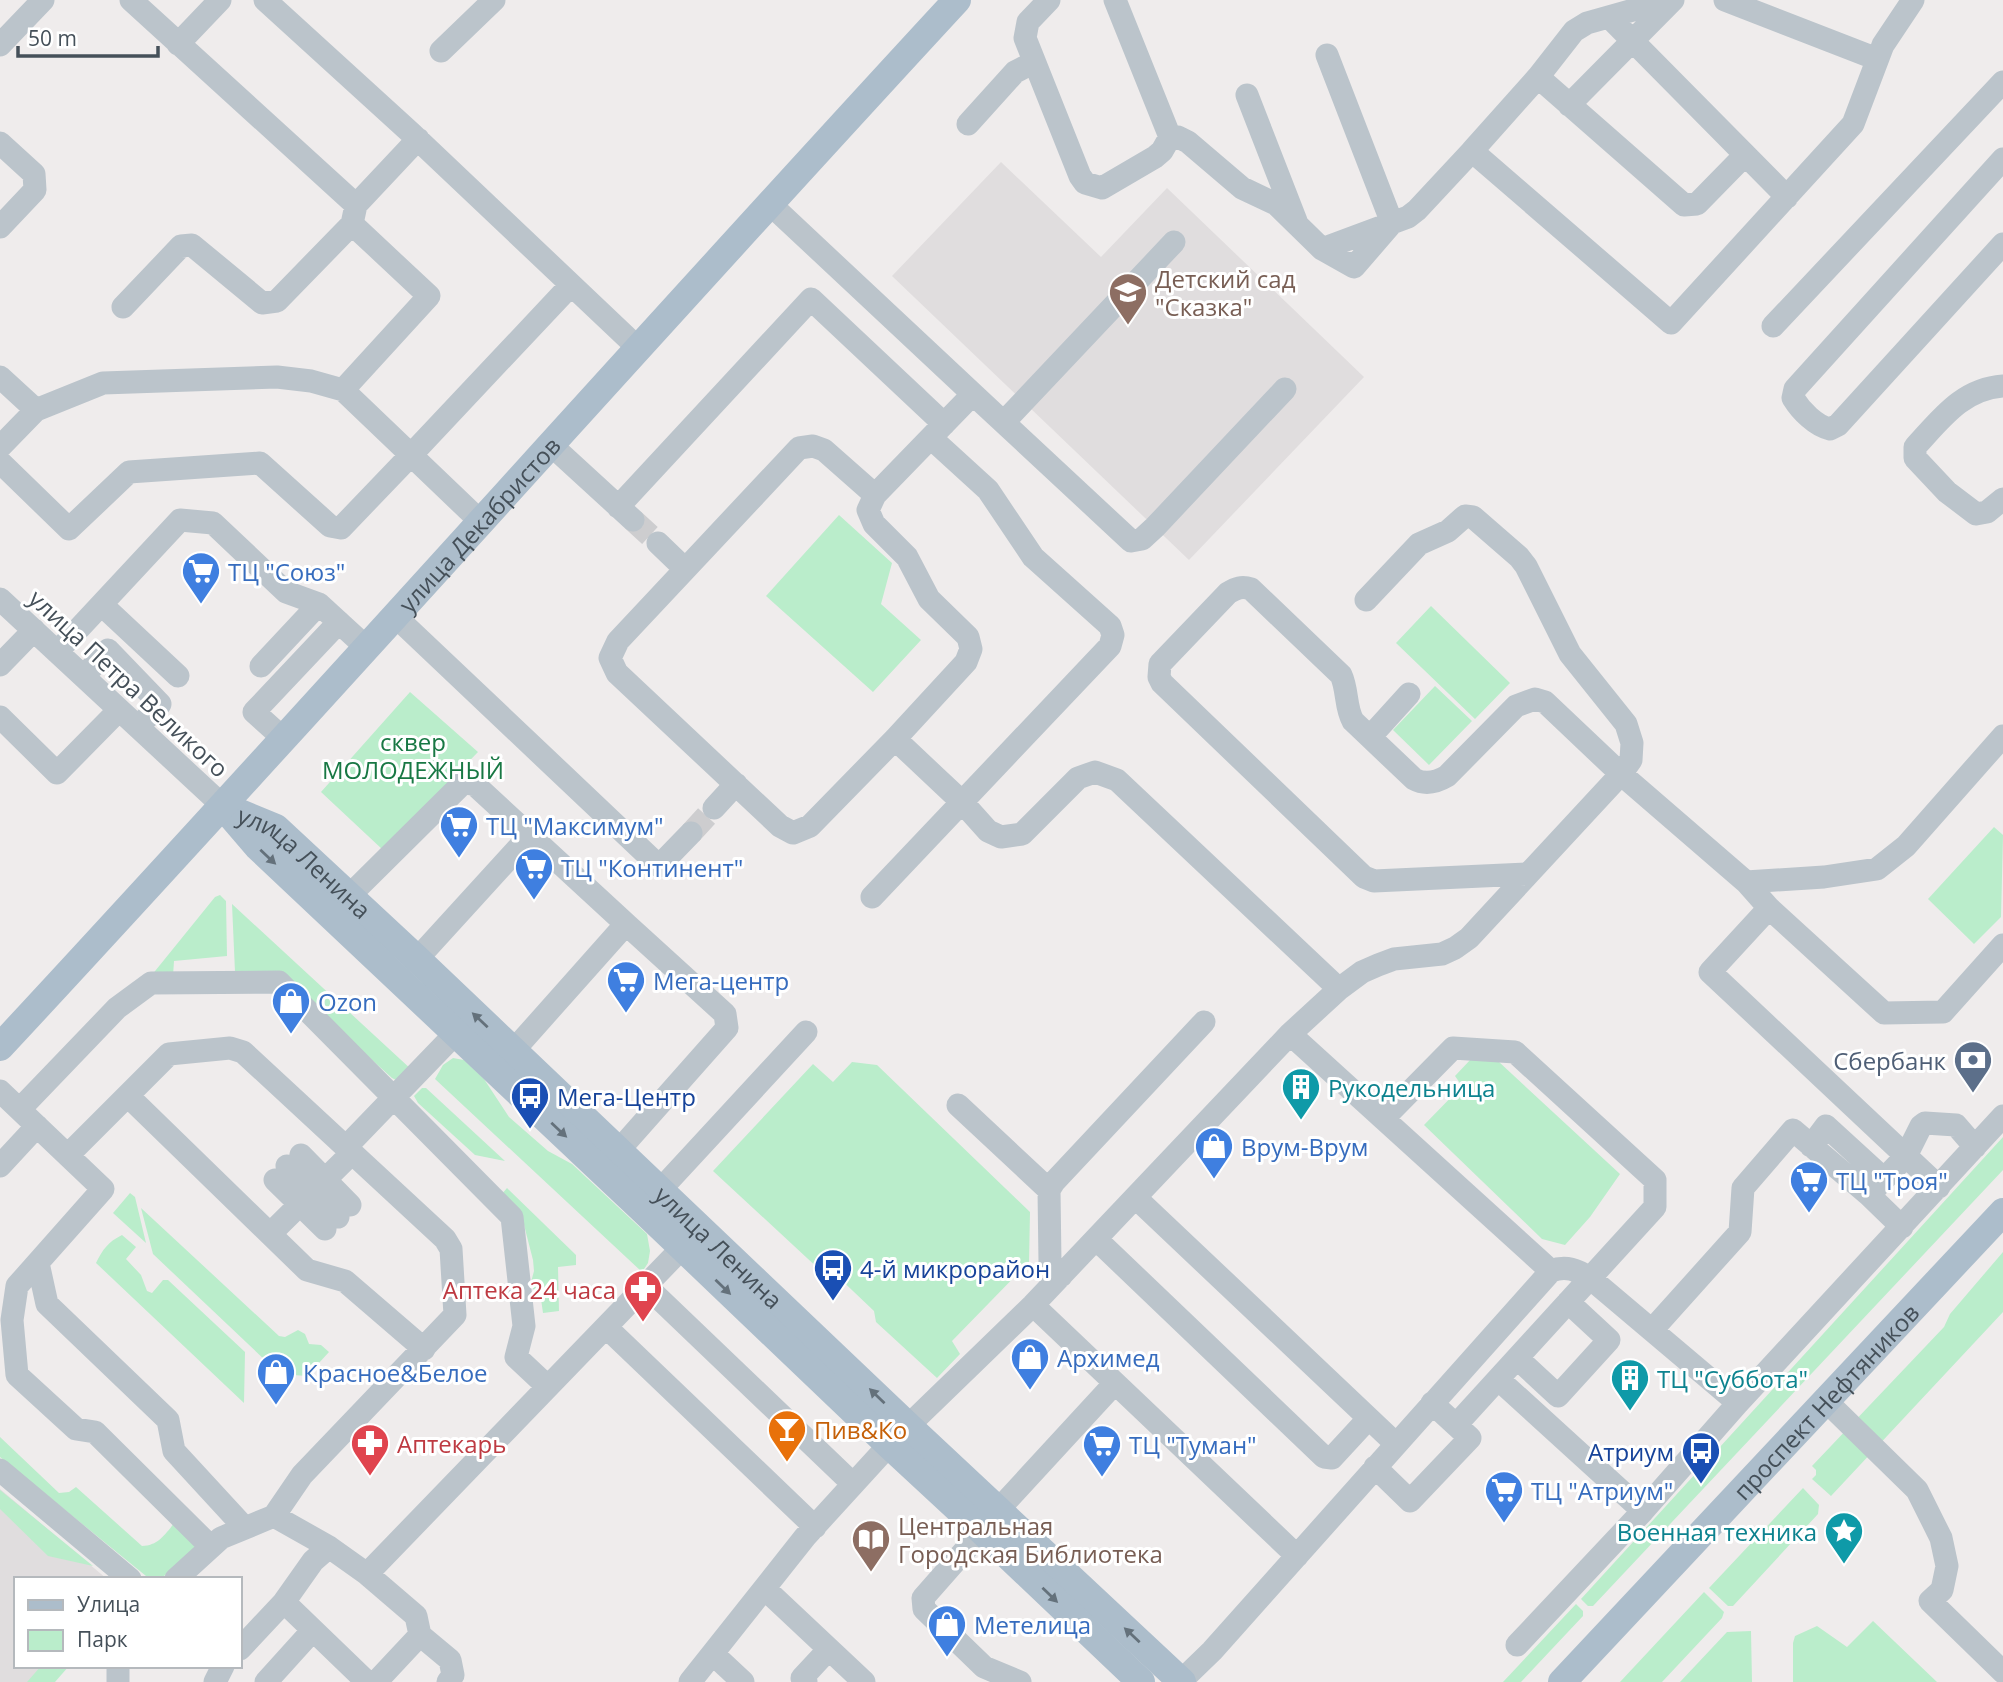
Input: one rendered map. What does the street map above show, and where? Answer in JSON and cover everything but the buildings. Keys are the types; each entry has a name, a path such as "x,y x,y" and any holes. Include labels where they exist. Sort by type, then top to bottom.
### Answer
{"main road":[{"name":"улица Декабристов","path":"0,1047 957,0"},
{"name":"улица Ленина","path":"223,806 276,828 619,1150 682,1248 991,1520 1182,1682"},
{"name":"улица Ленина","path":"223,806 257,846 456,1033 652,1199 898,1436"},
{"name":"проспект Нефтяников","path":"1562,1682 2003,1212"},
{"name":"улица Ленина","path":"991,1520 1141,1682"}],"street":[{"path":"0,45 43,0"},
{"path":"131,0 354,215 429,296 344,390"},
{"path":"178,44 220,0"},
{"path":"265,0 418,139 638,348"},
{"path":"441,51 494,0"},
{"path":"1049,0 1028,22 1025,38 1085,183 1102,188 1109,185 1155,158 1170,137"},
{"path":"1115,0 1170,137"},
{"path":"1170,137 1178,137 1188,142 1242,188 1276,204 1322,249 1353,267 1392,223 1417,211 1538,77 1574,31 1587,23 1671,0"},
{"path":"1569,104 1671,0"},
{"path":"1725,0 1877,59"},
{"path":"1472,151 1671,323 1853,124 1883,45 1913,0"},
{"path":"1609,17 1787,197"},
{"path":"1326,55 1392,223"},
{"path":"968,124 1015,72 1034,62"},
{"path":"1538,77 1684,205 1697,204 1745,155"},
{"path":"1773,326 2003,82"},
{"path":"1247,95 1299,227"},
{"path":"124,307 181,246 192,245 261,303 277,301 418,139"},
{"path":"0,142 34,174 35,190 0,227"},
{"path":"2003,159 1795,389 1793,398 1798,406 1822,427 1830,429 1838,425 2003,244"},
{"path":"770,204 1131,541 1142,539 1155,527 1285,389"},
{"path":"1004,422 1174,242"},
{"path":"0,462 69,528 129,472 260,463 330,526 341,528 571,285"},
{"path":"550,444 626,514 811,299 937,431 988,490 1033,557 1110,626 1113,635 1110,646 872,897"},
{"path":"0,377 36,410"},
{"path":"0,447 36,410 103,383 277,377 312,381 344,390 480,521"},
{"path":"2003,386 1973,392 1955,404 1915,447 1915,458 1947,492 1976,514 1987,512 2003,499"},
{"path":"875,495 824,450 813,446 799,448 618,641 610,658 617,673 780,826 793,833 810,826 966,662 971,649 968,638 929,599 908,557 874,524 867,510 875,495 973,394"},
{"path":"690,1682 853,1484 898,1436 1033,1305 1290,1034 1339,989 1362,972 1394,959 1442,954 1469,938 1631,760 1632,743 1626,724 1570,654 1526,566 1473,517 1465,516 1448,531 1419,544 1366,600"},
{"path":"57,652 180,520 214,523 286,592 319,604 367,648"},
{"path":"657,543 685,569"},
{"path":"1528,874 1374,881 1364,877 1162,683 1159,677 1160,664 1228,593 1236,588 1251,589 1341,676 1345,682 1349,715 1414,779 1422,783 1439,781 1447,776 1517,706 1535,699 1545,702 1621,774 1746,881 1769,908 1884,1013 1943,1012 2003,945"},
{"name":"улица Петра Великого","path":"0,599 223,806"},
{"path":"102,604 178,676"},
{"path":"261,666 319,604"},
{"path":"395,616 659,866 691,833"},
{"path":"284,739 254,712 339,622"},
{"path":"0,665 34,630"},
{"path":"84,676 108,650 160,704 138,727"},
{"path":"1370,737 1409,694"},
{"path":"0,717 57,773 119,710"},
{"path":"1746,881 1824,877 1877,869 1906,846 2003,736"},
{"path":"895,739 962,802 988,831 1001,837 1022,834 1078,778 1095,772 1117,780 1339,989"},
{"path":"349,896 463,783 474,784 726,1014 727,1028 619,1150"},
{"path":"714,808 736,784"},
{"path":"417,959 531,834"},
{"path":"1769,908 1710,972 1939,1187"},
{"path":"513,1051 626,924"},
{"path":"20,1108 117,1008 150,983 278,982 512,1217 524,1326 516,1357 548,1387"},
{"path":"1061,1276 1050,1263 1049,1190 1204,1022"},
{"path":"652,1199 806,1032"},
{"path":"270,1234 312,1192 341,1147 394,1098 456,1033"},
{"path":"1290,1034 1551,1270"},
{"path":"68,1155 169,1054 230,1048 243,1052 341,1147 445,1239 451,1249 455,1315 302,1475 274,1516 221,1538 178,1577"},
{"path":"1384,1118 1453,1048 1514,1052 1655,1180 1655,1208 1456,1425"},
{"path":"0,1091 103,1189 17,1286 12,1320 18,1376 76,1429 95,1432 210,1546"},
{"path":"128,1096 307,1270 345,1281 424,1349"},
{"path":"958,1105 1049,1190"},
{"path":"1517,1644 1643,1511 1738,1403 2003,1116"},
{"path":"1876,1187 1906,1156 1918,1130 1925,1123 1956,1125 1975,1147"},
{"path":"0,1166 37,1126"},
{"path":"1652,1330 1740,1233 1743,1188 1793,1130 1811,1146 1826,1126 1876,1187 1902,1227"},
{"path":"288,1167 338,1217 312,1192 288,1167"},
{"path":"1136,1198 1395,1444"},
{"path":"1096,1239 1324,1458 1332,1458 1368,1419"},
{"path":"367,1574 682,1248"},
{"path":"38,1263 47,1304 168,1420 174,1451 244,1527"},
{"path":"1182,1682 1551,1270 1561,1267 1576,1269 1590,1278 1738,1403"},
{"path":"646,1286 853,1484"},
{"path":"1517,1358 1558,1396 1600,1350 1609,1340 1568,1302"},
{"path":"1033,1305 1297,1556"},
{"path":"606,1327 815,1527"},
{"path":"1498,1379 1643,1511"},
{"path":"1020,1682 984,1667 924,1609 923,1598 1115,1384"},
{"path":"1826,1401 1917,1490 1941,1538 1947,1566 1942,1590 1930,1601 2003,1672"},
{"path":"1375,1467 1410,1501 1470,1438 1432,1403"},
{"path":"0,1471 128,1577"},
{"path":"274,1516 329,1546 416,1616 420,1635 450,1661 453,1675 448,1682"},
{"path":"242,1647 284,1602 313,1561 329,1546"},
{"path":"765,1589 864,1682"},
{"path":"284,1602 367,1682"},
{"path":"266,1682 313,1630"},
{"path":"376,1682 420,1635"},
{"path":"802,1681 829,1649"},
{"path":"713,1654 743,1682"}],"shaded area":[{"name":"Детский сад \"Сказка\"","path":"1001,162 1101,257 1167,188 1364,377 1189,560 892,276"},
{"path":"0,1489 105,1577 14,1577 14,1668 57,1668 44,1682 0,1682"}],"green space":[{"path":"839,515 892,563 881,604 921,640 873,692 766,596"},
{"path":"1431,606 1510,683 1475,719 1396,643"},
{"path":"1435,686 1472,721 1429,765 1393,730"},
{"name":"сквер МОЛОДЕЖНЫЙ","path":"410,692 478,752 383,850 321,792"},
{"path":"1994,827 2003,835 2001,917 1974,944 1928,899"},
{"path":"220,895 226,901 227,956 174,961 173,976 147,981 215,897"},
{"path":"232,904 413,1071 398,1081 392,1078 288,984 235,972"},
{"path":"453,1058 464,1060 484,1079 509,1117 548,1151 572,1164 647,1234 650,1251 648,1263 642,1272 435,1079 443,1065"},
{"path":"1471,1059 1499,1062 1620,1174 1590,1217 1565,1245 1542,1239 1424,1125 1462,1086 1455,1076"},
{"path":"852,1062 877,1065 1030,1212 1029,1262 952,1341 960,1354 937,1378 876,1322 874,1311 833,1272 821,1271 713,1171 813,1064 833,1082"},
{"path":"422,1088 426,1088 505,1161 475,1155 418,1103 414,1096"},
{"path":"2003,1137 2003,1170 1593,1606 1588,1606 1581,1599"},
{"path":"507,1188 576,1255 576,1265 558,1267 559,1311 543,1313 540,1292 533,1289 531,1282 533,1260 523,1221 501,1195"},
{"path":"130,1193 135,1197 146,1243 113,1213"},
{"path":"141,1208 279,1336 285,1337 298,1330 305,1334 309,1344 321,1345 329,1352 307,1376 293,1375 286,1380 153,1254"},
{"path":"122,1235 136,1247 126,1259 141,1275 147,1291 152,1293 163,1280 168,1280 245,1352 244,1403 96,1263 106,1246"},
{"path":"2003,1252 2003,1312 1831,1496 1812,1479 1816,1470 1812,1466 1944,1327 1950,1314"},
{"path":"0,1437 59,1493 69,1492 76,1487 142,1546 159,1540 179,1517 199,1549 163,1577 146,1576 0,1457"},
{"path":"1803,1488 1819,1505 1818,1514 1733,1606 1728,1606 1709,1588"},
{"path":"0,1490 93,1566 48,1556 0,1509"},
{"path":"1704,1592 1724,1612 1722,1618 1662,1682 1620,1682"},
{"path":"1576,1604 1583,1611 1583,1616 1521,1682 1503,1682"},
{"path":"1873,1621 1937,1682 1793,1682 1795,1636 1817,1626 1847,1647"},
{"path":"1751,1631 1752,1682 1680,1682 1727,1632"},
{"path":"39,1668 67,1668 55,1682 27,1682"}],"tunnel":[{"path":"633,520 658,543"},
{"path":"691,833 714,808"}],"place":[{"name":"Детский сад \"Сказка\"","path":"1128,326"},
{"name":"ТЦ \"Союз\"","path":"201,605"},
{"name":"ТЦ \"Максимум\"","path":"459,859"},
{"name":"ТЦ \"Континент\"","path":"534,901"},
{"name":"Мега-центр","path":"626,1014"},
{"name":"Ozon","path":"291,1035"},
{"name":"Сбербанк","path":"1973,1094"},
{"name":"Рукодельница","path":"1301,1121"},
{"name":"Мега-Центр","path":"530,1130"},
{"name":"Врум-Врум","path":"1214,1180"},
{"name":"ТЦ \"Троя\"","path":"1809,1214"},
{"name":"4-й микрорайон","path":"833,1302"},
{"name":"Аптека 24 часа","path":"643,1323"},
{"name":"Архимед","path":"1030,1391"},
{"name":"Красное&Белое","path":"276,1406"},
{"name":"ТЦ \"Суббота\"","path":"1630,1412"},
{"name":"Пив&Ко","path":"787,1463"},
{"name":"Аптекарь","path":"370,1477"},
{"name":"ТЦ \"Туман\"","path":"1102,1478"},
{"name":"Атриум","path":"1701,1485"},
{"name":"ТЦ \"Атриум\"","path":"1504,1524"},
{"name":"Военная техника","path":"1844,1565"},
{"name":"Центральная Городская Библиотека","path":"871,1573"},
{"name":"Метелица","path":"947,1658"}]}
